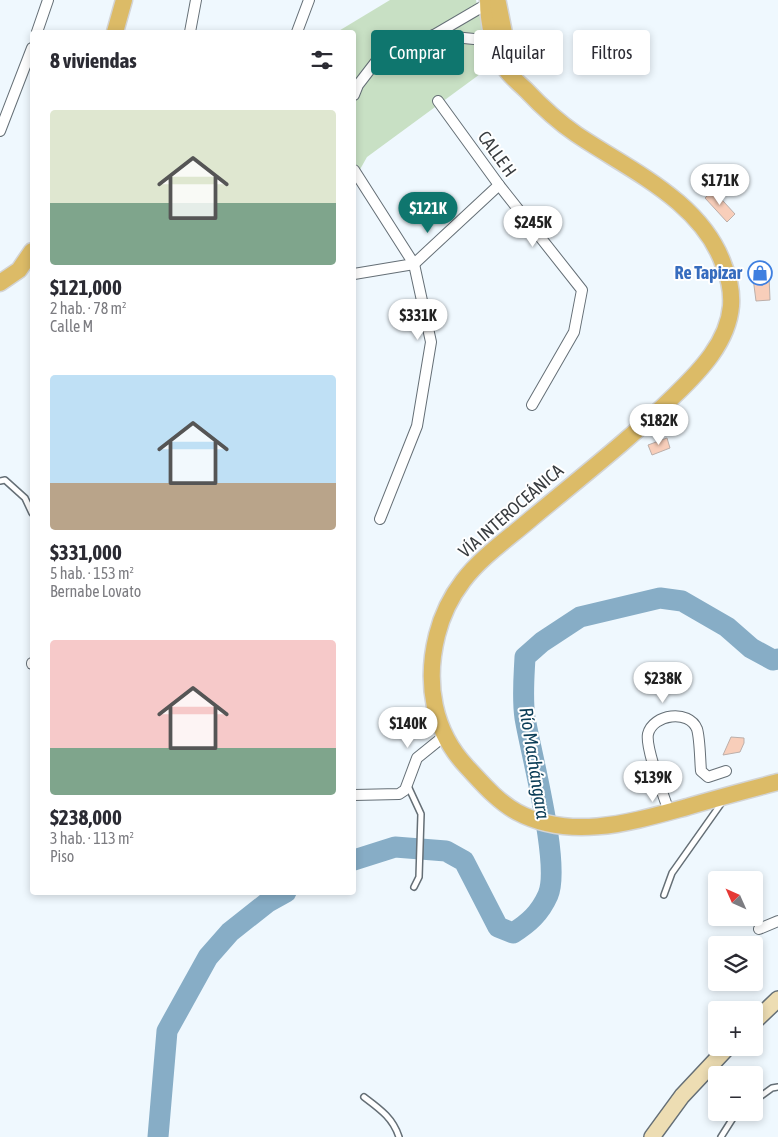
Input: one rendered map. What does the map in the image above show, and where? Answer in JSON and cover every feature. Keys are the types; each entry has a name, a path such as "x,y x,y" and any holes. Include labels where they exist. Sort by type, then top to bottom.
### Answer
{"main road":[{"path":"116,30 124,0"},
{"name":"VÍA INTEROCEÁNICA","path":"491,1 493,30"},
{"name":"VÍA INTEROCEÁNICA","path":"491,1 523,87"},
{"name":"VÍA INTEROCEÁNICA","path":"512,75 553,117 574,133 665,192 697,220 714,242 723,262 729,282 731,306 726,327 716,349 695,376 656,414 493,552 465,578 445,607 436,637 431,673 434,701 444,737 459,759 483,784 514,811 533,819 557,825 587,828 617,824 652,817 778,782"},
{"path":"0,283 20,270 30,254"}],"street":[{"path":"39,30 48,0"},
{"path":"190,30 196,0"},
{"path":"298,30 309,0"},
{"path":"442,30 491,1"},
{"path":"0,131 30,57"},
{"path":"356,90 371,69"},
{"name":"CALLE H","path":"438,101 499,185 582,290 574,332 532,405"},
{"path":"356,173 414,264 431,342 417,426 380,520"},
{"path":"356,274 414,264 499,185"},
{"path":"669,812 651,754 648,735 652,727 659,721 668,716 679,716 690,720 696,729 701,771 708,777 726,771"},
{"path":"356,795 399,794 408,786 417,758 444,737"},
{"path":"759,928 778,921"},
{"path":"763,1013 778,999"},
{"path":"652,1137 682,1096 720,1056"}],"lane":[{"path":"0,481 5,480 25,498 30,509"},
{"path":"408,786 422,814 419,877 414,887"},
{"path":"664,895 672,874 726,796"},
{"path":"763,1094 772,1088 778,1087"},
{"path":"364,1097 379,1108 394,1123 399,1137"},
{"path":"721,1137 731,1121"}],"green space":[{"path":"390,0 476,0 483,30 474,30 474,75 479,75 367,157 356,176 356,30 340,30"}],"building":[{"path":"713,190 735,214 727,222 705,198"},
{"path":"763,268 769,275 770,300 756,301 752,270"},
{"path":"667,438 670,448 652,455 648,445"},
{"path":"731,737 744,738 740,752 723,755"}],"waterway":[{"name":"Río Machángara","path":"356,859 395,847 446,851 464,861 498,927 513,933 538,912 548,895 551,880 551,860 544,809 524,710 525,657 542,642 580,617 660,598 682,601 727,627 751,648 773,660 778,659"},
{"name":"Río Machángara","path":"158,1137 167,1031 208,957 230,932 268,902 281,895"}],"place":[{"name":"Re Tapizar","path":"760,273"}]}
